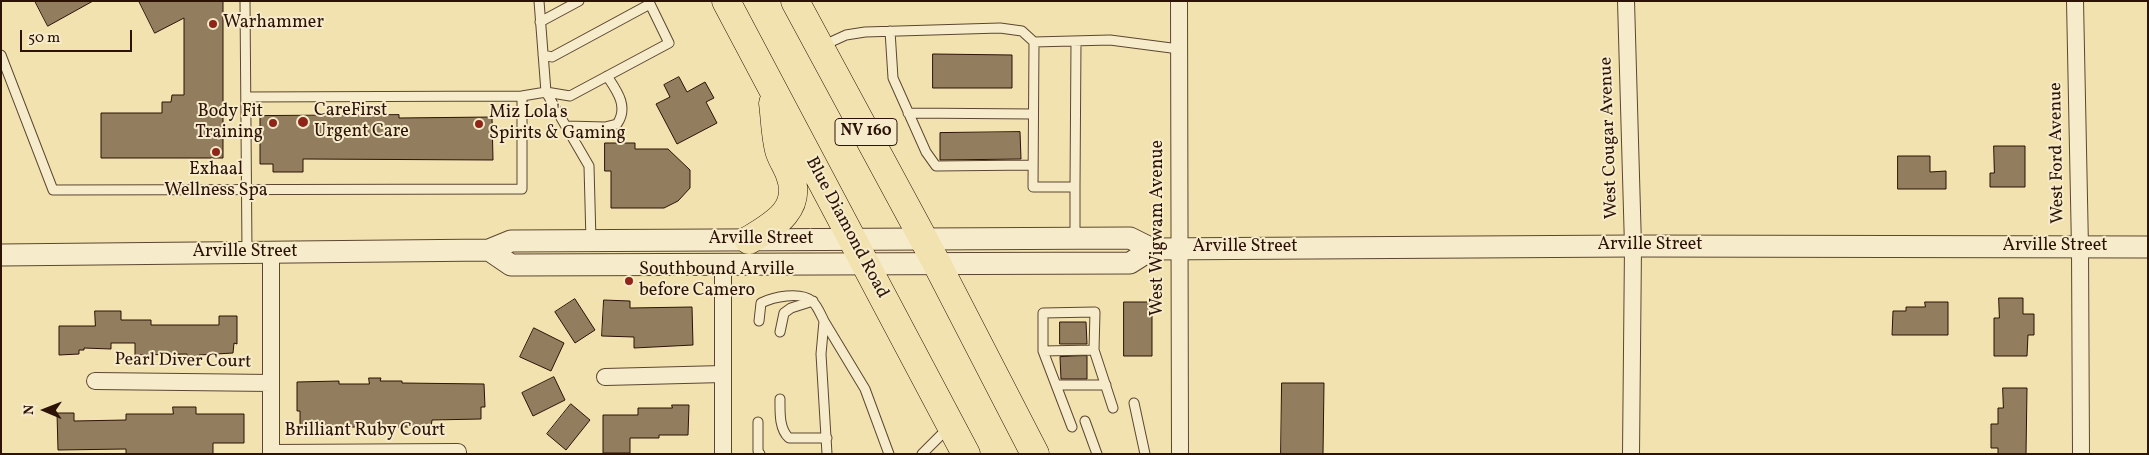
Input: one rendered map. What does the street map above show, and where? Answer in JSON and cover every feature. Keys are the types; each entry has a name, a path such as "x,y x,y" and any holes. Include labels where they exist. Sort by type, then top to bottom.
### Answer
{"highway":[{"name":"Blue Diamond Road","path":"726,1 966,454"},
{"name":"NV 160","path":"795,1 937,264 1035,454"},
{"path":"749,240 780,220 790,206 794,190 790,175 779,151 770,84"}],"street":[{"name":"West Wigwam Avenue","path":"1179,1 1180,454"},
{"name":"West Cougar Avenue","path":"1626,1 1633,246 1632,454"},
{"name":"West Ford Avenue","path":"2075,1 2080,248 2081,454"},
{"name":"Arville Street","path":"1,255 490,250 510,241 1075,238 1130,238 1152,249 1633,246 2148,247"},
{"name":"Arville Street","path":"490,250 511,265 1130,263 1152,249"},
{"path":"270,252 271,453"},
{"path":"723,264 723,454"},
{"path":"605,377 723,374"},
{"name":"Pearl Diver Court","path":"95,381 271,382"},
{"name":"Brilliant Ruby Court","path":"271,453 458,452"}],"lane":[{"path":"245,1 247,253"},
{"path":"539,1 546,92 589,166 591,241"},
{"path":"540,22 563,5 579,1"},
{"path":"246,97 522,96 546,92 570,96 669,43 649,3 552,57 543,55"},
{"path":"820,47 846,35 865,32 1000,28 1022,31 1034,42 1110,40 1179,49"},
{"path":"890,31 893,78 926,152 936,166 1033,166"},
{"path":"1075,238 1076,41"},
{"path":"1034,42 1033,187 1075,188"},
{"path":"1,55 53,190 522,189 522,96"},
{"path":"566,126 605,126 617,124 623,116 622,102 607,76"},
{"path":"908,113 1033,114"},
{"path":"759,321 761,303 774,296 805,297 813,302 865,389 889,454"},
{"path":"780,332 784,313 792,308 813,302"},
{"path":"1072,427 1043,351 1043,313 1095,312 1094,350 1113,408"},
{"path":"824,321 822,354 828,454"},
{"path":"1043,351 1094,350"},
{"path":"1056,385 1106,385"},
{"path":"780,399 781,423 785,434 790,438 826,438"},
{"path":"1134,403 1144,454"},
{"path":"1085,421 1097,454"},
{"path":"758,422 758,451 760,454"},
{"path":"922,454 951,426"}],"building":[{"path":"35,1 93,1 48,26"},
{"path":"139,1 223,1 223,158 101,158 101,113 162,113 162,102 171,102 172,95 184,95 184,18 155,33"},
{"path":"933,54 1012,55 1012,88 933,88"},
{"path":"679,77 687,92 705,82 714,98 706,102 717,123 677,144 656,104 670,97 664,85"},
{"path":"399,115 399,118 492,117 493,160 303,159 303,172 273,172 273,164 260,164 260,116"},
{"path":"1020,132 1021,159 940,160 940,133"},
{"path":"605,143 635,143 635,149 668,149 690,170 690,188 678,201 664,208 611,208 611,171 605,171"},
{"path":"1994,146 2025,146 2025,187 1990,187 1990,173 1994,173"},
{"path":"1898,156 1930,156 1930,172 1946,171 1946,189 1898,189"},
{"path":"1999,298 2023,298 2023,314 2034,314 2034,335 2028,335 2027,356 1994,356 1994,318 1999,318"},
{"path":"575,299 595,330 575,343 555,312"},
{"path":"604,300 630,301 630,308 692,307 693,345 634,348 634,337 602,336"},
{"path":"1124,302 1152,302 1152,356 1124,356"},
{"path":"1925,302 1948,302 1948,335 1892,335 1893,311 1906,311 1906,307 1925,307"},
{"path":"95,311 121,311 121,320 151,320 151,325 219,325 219,316 237,316 237,344 234,343 233,353 199,355 198,361 187,362 187,354 135,355 135,343 111,343 111,349 84,348 84,350 79,350 79,354 59,355 59,326 95,326"},
{"path":"1060,322 1086,322 1087,344 1060,344"},
{"path":"534,328 564,343 551,371 520,357"},
{"path":"1087,356 1087,379 1061,379 1060,357"},
{"path":"554,377 565,400 533,416 522,393"},
{"path":"369,378 381,378 380,381 402,381 402,383 484,384 485,407 481,407 481,419 432,420 431,427 300,427 300,411 297,411 297,382 339,381 339,384 369,384"},
{"path":"1282,383 1324,383 1323,454 1281,454"},
{"path":"2003,388 2027,388 2026,454 1998,454 1998,448 1991,448 1991,424 1998,424 1998,408 2003,408"},
{"path":"571,404 590,420 566,450 547,434"},
{"path":"672,405 689,405 688,435 630,438 630,453 603,453 603,415 638,415 638,408 672,408"},
{"path":"173,407 196,407 196,414 244,414 244,443 213,443 213,454 126,454 126,449 58,450 57,413 74,413 74,421 126,420 126,414 173,414"}],"place":[{"name":"Warhammer","path":"213,24"},
{"name":"CareFirst Urgent Care","path":"303,122"},
{"name":"Body Fit Training","path":"273,123"},
{"name":"Miz Lola's Spirits & Gaming","path":"479,124"},
{"name":"Exhaal Wellness Spa","path":"216,152"},
{"name":"Southbound Arville before Camero","path":"629,281"}]}
